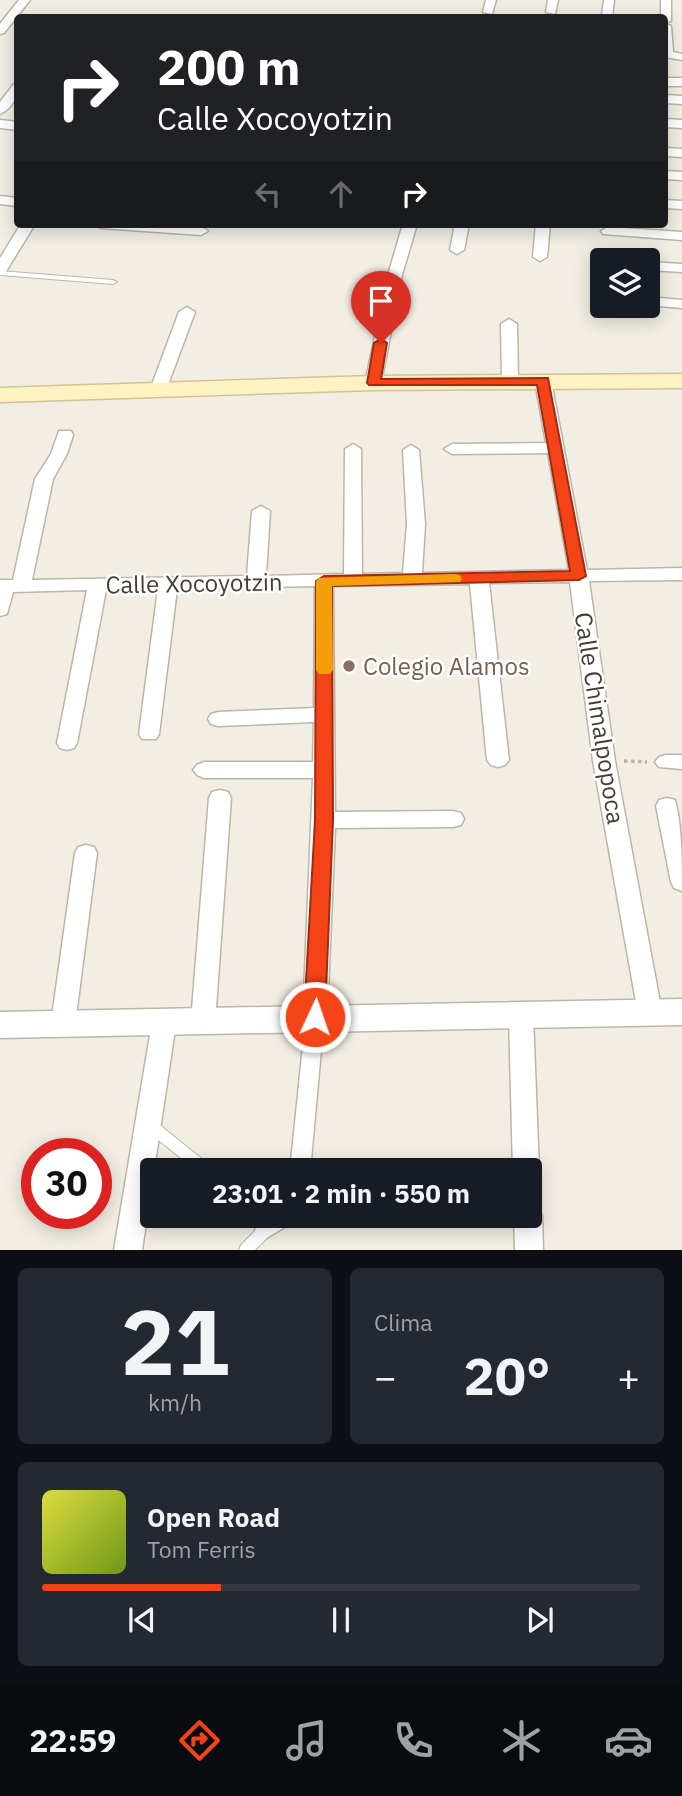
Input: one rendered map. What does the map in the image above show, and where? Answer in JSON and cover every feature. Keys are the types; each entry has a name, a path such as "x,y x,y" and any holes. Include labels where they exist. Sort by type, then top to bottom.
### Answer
{"main road":[{"path":"0,395 373,383 682,381"}],"street":[{"path":"0,31 25,0"},
{"path":"24,14 35,0"},
{"path":"551,12 553,0"},
{"path":"0,110 14,92"},
{"path":"0,271 26,228"},
{"path":"158,228 201,231"},
{"path":"373,383 395,275 409,228"},
{"path":"457,250 461,228"},
{"path":"540,257 543,228"},
{"path":"608,231 682,236"},
{"path":"660,267 682,268"},
{"path":"660,302 682,304"},
{"path":"158,390 187,312"},
{"path":"509,324 510,381"},
{"name":"Calle Chimalpopoca","path":"543,381 579,576 604,761 650,1013"},
{"path":"0,610 44,479 59,454 65,435"},
{"path":"353,449 353,580"},
{"path":"452,449 555,449"},
{"path":"411,450 416,524 412,580"},
{"path":"256,581 261,511"},
{"name":"Calle Xocoyotzin","path":"9,586 579,576 681,578"},
{"path":"479,578 498,761"},
{"path":"301,1158 315,1017 324,820 324,581"},
{"path":"149,734 168,583"},
{"path":"67,743 98,584"},
{"path":"218,719 325,715"},
{"path":"204,770 323,770"},
{"path":"203,1022 220,799"},
{"path":"667,806 682,881"},
{"path":"324,820 453,819"},
{"path":"63,1024 86,853"},
{"path":"0,1025 682,1012"},
{"path":"521,1016 526,1158"},
{"path":"128,1250 164,1023"},
{"path":"528,1228 529,1250"}],"lane":[{"path":"0,271 113,282"},
{"path":"148,1123 191,1158"},
{"path":"246,1250 261,1228"}],"path":[{"path":"604,761 674,762"}],"slow traffic":[{"path":"325,670 324,581 455,579"}],"place":[{"name":"Colegio Alamos","path":"349,666"}],"route":[{"path":"315,1017 324,820 324,581 579,576 543,381 373,383 381,343"}]}
